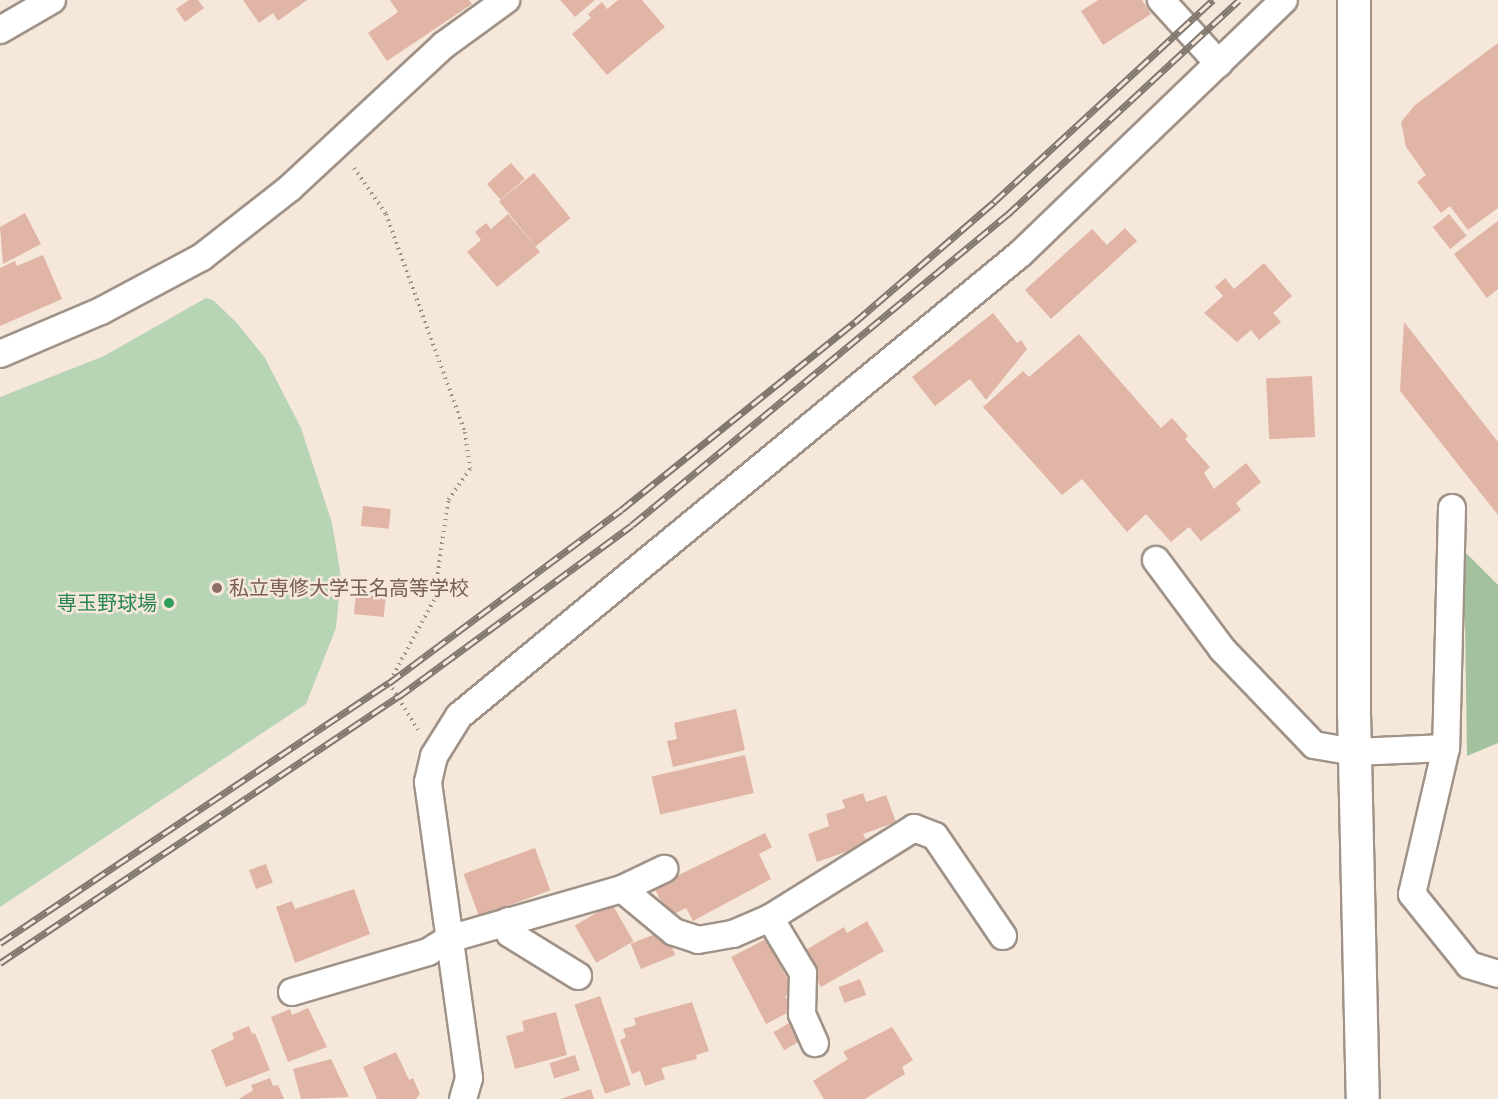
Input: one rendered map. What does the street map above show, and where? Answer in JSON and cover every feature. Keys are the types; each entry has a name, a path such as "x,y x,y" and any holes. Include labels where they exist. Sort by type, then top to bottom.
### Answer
{"street":[{"path":"0,30 52,0"},
{"path":"0,354 101,311 202,257 338,144 444,45 506,0"},
{"path":"1161,0 1219,64"},
{"path":"462,1099 469,1078 428,782 434,756 459,716 1020,254 1284,0"},
{"path":"1354,0 1354,752 1363,1099"},
{"path":"1452,508 1446,748 1412,894 1469,965 1498,974"},
{"path":"1156,560 1222,649 1314,745 1354,752 1446,748"},
{"path":"622,888 674,932 698,940 733,934 770,918 914,828 935,836 1003,936"},
{"path":"292,992 428,952 449,939 622,888 664,869"},
{"path":"770,918 803,973 802,1014 815,1043"},
{"path":"508,921 510,934 578,976"}],"path":[{"path":"338,144 386,214 465,432 470,469 448,501 434,600 389,683 434,756"}],"green space":[{"name":"専玉野球場","path":"206,298 213,300 237,323 265,358 301,428 332,523 341,577 336,628 306,704 0,907 0,397 104,356"},
{"path":"1464,551 1498,585 1498,743 1467,756"}],"building":[{"path":"189,0 198,0 204,8 185,22 176,9"},
{"path":"243,0 307,0 278,21 273,13 259,23"},
{"path":"390,0 469,0 472,4 387,61 368,33 398,12"},
{"path":"560,0 595,0 575,17"},
{"path":"618,0 642,0 665,27 607,75 572,34 591,18 588,14 602,2 607,9"},
{"path":"1098,0 1142,0 1151,14 1103,45 1081,11"},
{"path":"1498,43 1498,208 1468,230 1450,206 1441,213 1417,182 1426,175 1406,147 1401,122 1415,105"},
{"path":"511,163 525,179 501,200 487,184"},
{"path":"534,173 571,218 536,246 499,201"},
{"path":"25,213 41,244 3,264 0,227"},
{"path":"508,214 540,252 497,287 467,252 481,240 475,232 486,223 491,229"},
{"path":"1449,214 1467,236 1450,249 1433,227"},
{"path":"1498,221 1498,289 1487,298 1454,254"},
{"path":"1125,228 1137,241 1051,319 1025,290 1092,229 1107,245"},
{"path":"43,255 62,299 0,326 0,268 15,261 17,266"},
{"path":"1264,263 1292,296 1273,313 1281,322 1259,340 1251,330 1237,342 1204,313 1223,296 1215,287 1225,278 1234,289"},
{"path":"993,313 1017,343 1021,340 1027,349 986,400 970,379 935,406 912,377"},
{"path":"1404,322 1498,442 1498,515 1400,391"},
{"path":"1079,334 1161,428 1172,418 1188,436 1185,439 1210,467 1204,473 1214,489 1246,463 1261,482 1236,503 1241,510 1201,541 1189,527 1171,542 1146,514 1127,532 1082,479 1062,495 983,407 1023,371 1029,377"},
{"path":"1312,376 1315,437 1269,439 1266,378"},
{"path":"363,506 391,509 389,529 361,526"},
{"path":"356,594 386,597 384,617 354,614"},
{"path":"736,709 745,750 673,767 667,741 677,739 674,723"},
{"path":"745,755 754,793 660,815 651,777"},
{"path":"863,793 866,802 886,795 896,822 863,834 868,844 817,862 808,834 829,826 826,814 845,808 842,800"},
{"path":"765,833 772,847 759,854 771,879 693,921 686,908 668,917 654,887"},
{"path":"535,848 550,890 479,916 464,874"},
{"path":"266,864 273,883 256,889 249,870"},
{"path":"354,889 370,934 295,963 276,907 292,901 295,909"},
{"path":"612,904 634,941 596,963 575,926"},
{"path":"867,921 884,951 821,987 801,953 844,927 847,933"},
{"path":"665,930 675,955 641,969 631,944"},
{"path":"766,939 794,991 785,996 793,1010 766,1024 731,957"},
{"path":"860,979 866,995 845,1003 839,987"},
{"path":"600,996 631,1085 605,1094 574,1005"},
{"path":"692,1002 709,1051 696,1055 697,1059 661,1068 665,1079 645,1086 640,1071 632,1074 620,1040 626,1037 623,1029 636,1025 634,1018"},
{"path":"308,1008 327,1047 288,1062 271,1017 290,1009 292,1015"},
{"path":"556,1012 567,1055 515,1069 506,1036 524,1031 522,1021"},
{"path":"794,1020 805,1038 784,1050 773,1032"},
{"path":"249,1026 252,1034 255,1033 270,1070 226,1087 211,1050 234,1039 232,1033"},
{"path":"892,1027 913,1060 902,1067 905,1074 865,1099 824,1099 813,1081 848,1059 843,1052"},
{"path":"396,1052 409,1080 413,1078 420,1094 416,1099 377,1099 363,1067"},
{"path":"575,1055 580,1070 554,1079 549,1063"},
{"path":"331,1059 349,1097 301,1099 293,1069"},
{"path":"270,1078 273,1086 278,1085 284,1099 239,1099 253,1090 251,1085"},
{"path":"591,1089 594,1099 560,1099"}],"railway":[{"path":"0,943 389,683 621,510 855,322 994,202 1213,0"},
{"path":"0,963 398,697 632,525 1007,215 1239,0"}],"place":[{"name":"私立専修大学玉名高等学校","path":"217,588"},
{"name":"専玉野球場","path":"169,603"}]}
